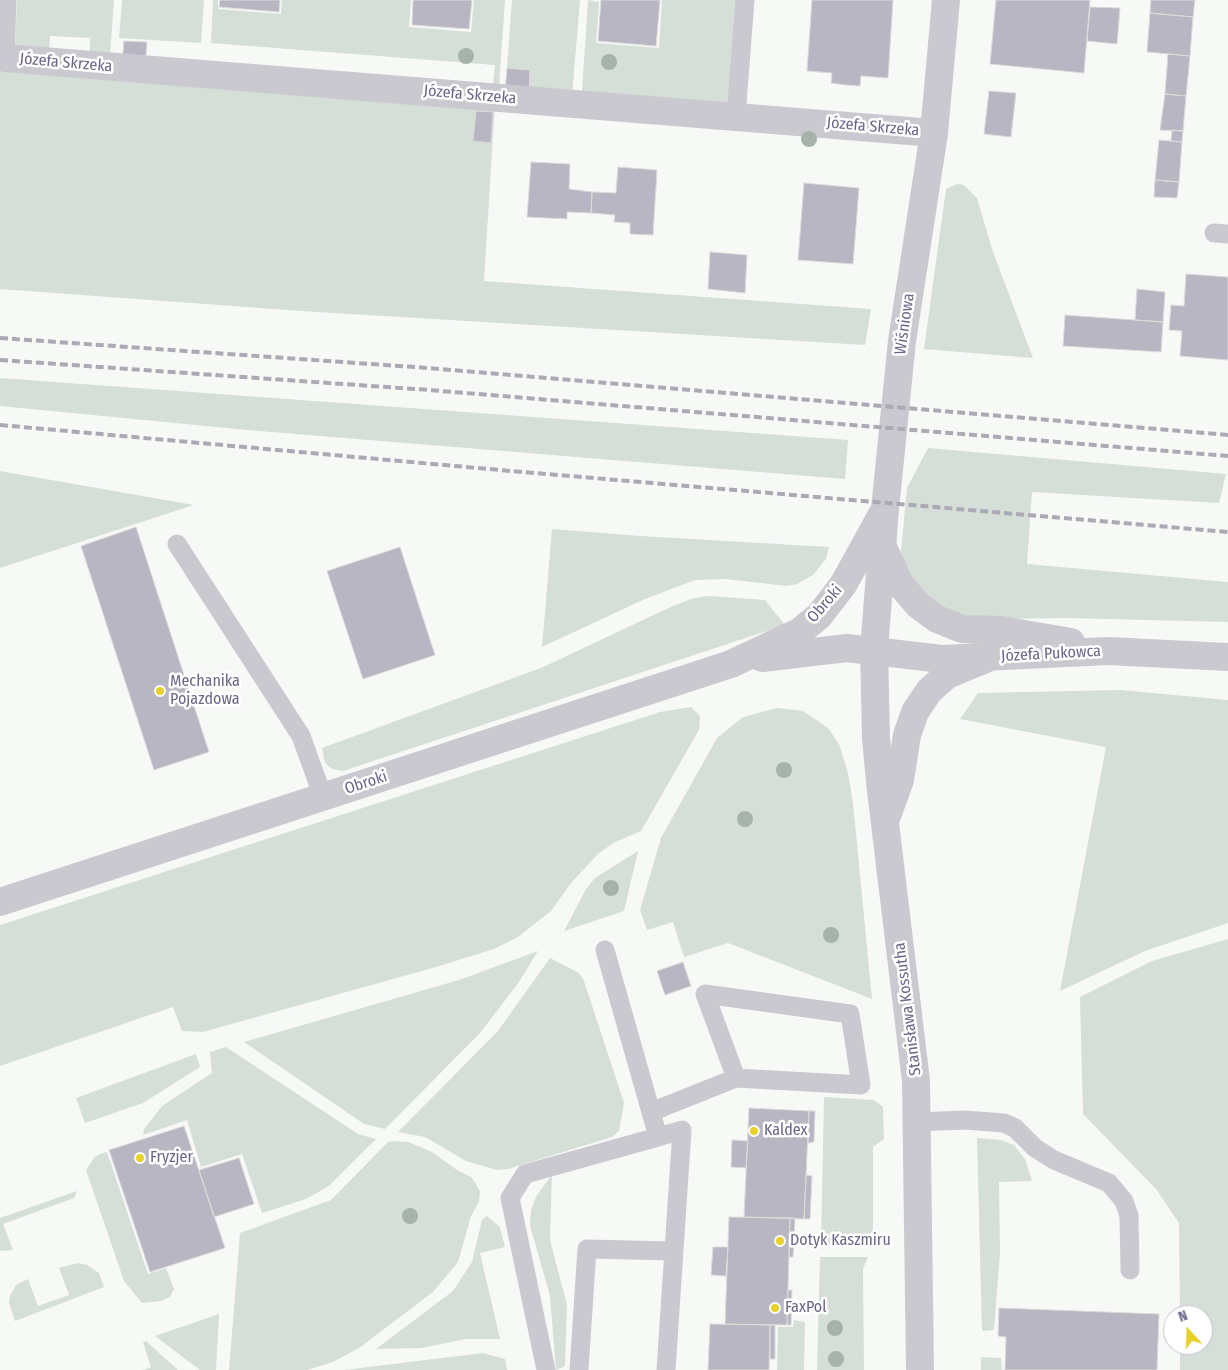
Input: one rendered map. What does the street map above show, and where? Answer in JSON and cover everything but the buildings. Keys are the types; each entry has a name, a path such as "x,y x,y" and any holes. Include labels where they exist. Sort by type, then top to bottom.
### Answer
{"street":[{"name":"Wiśniowa","path":"874,650 885,509 902,340 934,133 946,0"},
{"name":"Józefa Skrzeka","path":"5,58 934,133"},
{"name":"Obroki","path":"731,664 799,632 818,616 843,585 885,509"},
{"path":"882,543 889,564 900,584 918,605 937,619 962,629 1001,630 1052,637 1108,651"},
{"name":"Obroki","path":"0,902 731,664 770,656 847,648 874,650"},
{"name":"Józefa Pukowca","path":"874,650 942,659 1108,651 1228,657"},
{"name":"Stanisława Kossutha","path":"874,650 876,738 916,1081 920,1370"},
{"path":"885,820 900,780 907,735 915,712 929,691 947,676 990,657"}],"lane":[{"path":"5,58 8,0"},
{"path":"736,116 745,0"},
{"path":"177,544 301,736 323,797"},
{"path":"605,950 658,1137"},
{"path":"651,1112 736,1078 861,1085 850,1014 706,994 736,1078"},
{"path":"917,1122 964,1120 1004,1124 1015,1128 1036,1148 1054,1160 1109,1183 1124,1201 1129,1216 1130,1270"},
{"path":"546,1370 510,1198 525,1174 682,1130 666,1370"},
{"path":"579,1370 587,1249 673,1251"}],"shaded area":[{"path":"17,0 114,0 110,56 90,54 90,38 50,36 49,51 15,48"},
{"path":"122,0 204,0 201,43 119,38"},
{"path":"213,0 218,0 218,9 281,14 282,0 411,0 409,27 471,32 474,0 505,0 499,86 493,86 495,65 211,43"},
{"path":"512,0 580,0 572,96 529,93 530,70 507,68"},
{"path":"588,0 599,2 596,43 659,48 662,0 741,0 733,104 582,91"},
{"path":"0,69 495,104 484,281 871,309 865,345 301,311 0,289"},
{"path":"957,184 964,185 977,198 993,252 1033,358 924,349 946,189"},
{"path":"0,378 848,440 845,479 247,430 0,406"},
{"path":"928,448 1226,474 1219,503 1032,492 1027,564 1228,582 1228,622 1067,618 999,619 955,614 922,593 903,564 901,552 907,488"},
{"path":"0,471 194,505 0,568"},
{"path":"552,529 829,547 826,559 813,575 797,584 787,586 725,579 695,580 645,599 542,647"},
{"path":"709,596 765,600 785,625 343,771 332,769 325,763 322,748 541,668 675,605 694,598"},
{"path":"1121,690 1228,700 1228,923 1145,951 1060,991 1106,747 960,719 978,693"},
{"path":"691,707 700,716 699,730 641,831 613,843 598,854 571,883 551,911 518,937 494,949 436,967 203,1032 182,1031 173,1007 0,1066 0,925 660,712"},
{"path":"777,708 803,711 828,728 839,744 848,773 853,803 872,999 728,943 684,957 673,922 647,930 640,910 661,838 717,738 743,717"},
{"path":"638,851 624,911 564,931 586,889 595,878"},
{"path":"1228,939 1228,1370 1180,1370 1180,1355 1213,1355 1213,1305 1180,1305 1179,1223 1156,1189 1083,1114 1080,997 1152,961"},
{"path":"538,951 519,982 480,1033 385,1129 364,1124 244,1042 459,980"},
{"path":"550,958 579,973 584,981 624,1103 619,1131 612,1137 508,1169 497,1170 466,1161 425,1137 398,1132 498,1031"},
{"path":"226,1047 358,1134 376,1139 329,1186 306,1199 262,1213 242,1154 201,1167 187,1120 143,1135 144,1129 162,1106 212,1073 210,1052"},
{"path":"196,1054 200,1067 143,1103 85,1123 76,1098"},
{"path":"824,1097 874,1100 883,1107 884,1139 873,1147 873,1246 821,1245"},
{"path":"977,1138 1001,1140 1014,1145 1025,1159 1032,1181 999,1182 1000,1252 994,1330 982,1331"},
{"path":"388,1142 408,1142 432,1152 457,1170 471,1177 476,1184 480,1192 479,1202 471,1216 458,1262 433,1292 359,1348 333,1362 307,1370 229,1370 240,1233 331,1200"},
{"path":"107,1152 148,1274 166,1268 174,1289 170,1297 161,1301 142,1303 124,1281 86,1170 94,1158"},
{"path":"552,1174 550,1240 567,1305 565,1366 556,1370 550,1296 530,1225 531,1210 536,1197"},
{"path":"77,1191 74,1198 3,1224 13,1250 0,1251 0,1218"},
{"path":"487,1216 500,1227 505,1247 480,1253 500,1339 466,1339 421,1348 376,1349 453,1291 472,1262 482,1220"},
{"path":"820,1257 868,1257 863,1269 864,1370 817,1370"},
{"path":"78,1263 87,1265 99,1273 104,1287 15,1321 9,1303 10,1296 16,1285 28,1279 38,1306 69,1295 59,1268"},
{"path":"219,1314 216,1370 200,1370 155,1336"},
{"path":"794,1320 805,1322 804,1370 777,1370 778,1327 793,1327"},
{"path":"146,1341 178,1370 143,1370 151,1367 143,1342"},
{"path":"483,1353 505,1359 507,1370 344,1370"},
{"path":"981,1357 1001,1358 1002,1370 981,1370"}],"railway":[{"path":"0,338 428,368 1228,435"},
{"path":"0,360 429,390 1228,456"},
{"path":"0,425 1228,532"}],"place":[{"name":"Mechanika Pojazdowa","path":"160,691"},
{"name":"Kaldex","path":"754,1131"},
{"name":"Fryzjer","path":"140,1158"},
{"name":"Dotyk Kaszmiru","path":"780,1241"},
{"name":"FaxPol","path":"775,1308"}]}
